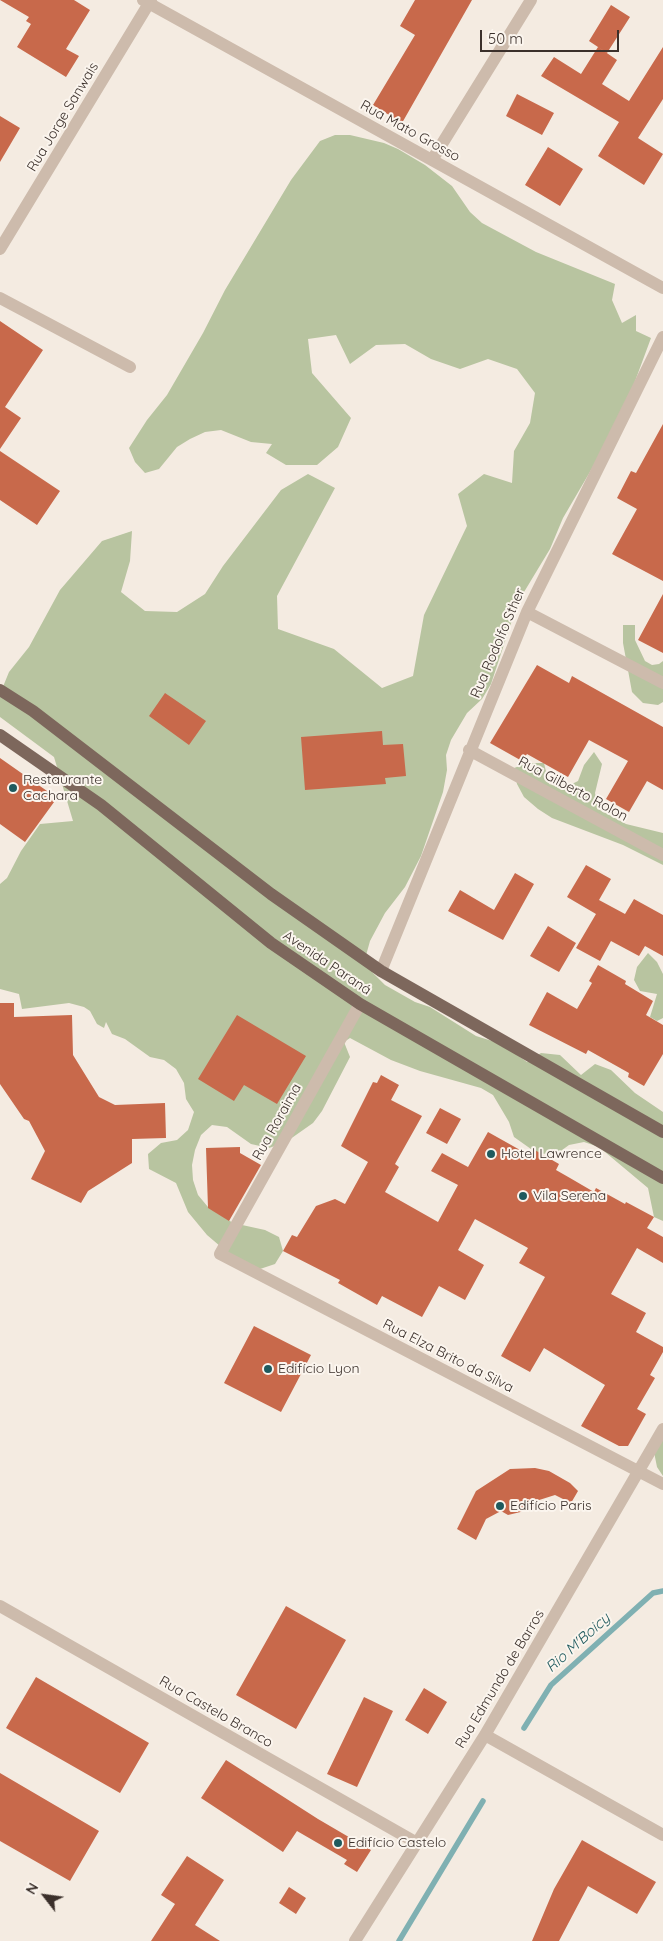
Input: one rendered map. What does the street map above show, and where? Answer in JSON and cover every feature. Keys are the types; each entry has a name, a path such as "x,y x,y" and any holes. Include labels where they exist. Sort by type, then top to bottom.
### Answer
{"main road":[{"name":"Avenida Paraná","path":"0,690 33,711 271,894 381,971 663,1132"},
{"name":"Avenida Paraná","path":"0,735 101,805 271,943 360,1004 663,1178"}],"street":[{"path":"432,160 531,0"},
{"name":"Rua Mato Grosso","path":"148,1 663,288"},
{"name":"Rua Jorge Sanwais","path":"0,249 148,1"},
{"path":"0,298 130,367"},
{"name":"Rua Rodolfo Sther","path":"381,971 469,750 527,612 663,337"},
{"path":"527,612 663,683"},
{"name":"Rua Gilberto Rolon","path":"469,750 663,855"},
{"name":"Rua Roraima","path":"220,1254 360,1004"},
{"name":"Rua Elza Brito da Silva","path":"220,1254 663,1484"},
{"name":"Rua Edmundo de Barros","path":"355,1941 485,1735 663,1429"},
{"name":"Rua Castelo Branco","path":"0,1606 417,1843"},
{"path":"485,1735 663,1835"}],"green space":[{"path":"335,135 350,135 384,143 398,149 425,165 452,186 470,212 482,223 536,252 615,284 612,300 622,323 636,315 636,331 651,338 634,384 594,465 563,518 550,549 518,602 491,684 482,699 467,713 451,740 446,755 447,770 443,792 421,856 405,887 385,913 370,941 365,959 373,973 385,985 415,1002 430,1007 476,1036 502,1044 527,1062 541,1053 560,1055 581,1075 595,1064 611,1070 635,1093 663,1112 663,1221 654,1217 648,1188 599,1147 584,1142 569,1145 558,1153 538,1154 514,1137 509,1122 493,1095 481,1088 420,1071 391,1060 350,1038 344,1042 350,1057 322,1111 313,1123 286,1142 269,1148 251,1144 227,1127 212,1125 201,1135 195,1150 192,1165 193,1180 198,1195 208,1207 233,1223 265,1230 279,1237 283,1251 275,1264 260,1269 234,1258 207,1235 188,1212 176,1183 149,1169 148,1154 161,1143 177,1140 188,1130 194,1112 186,1099 184,1083 176,1069 164,1060 150,1057 125,1039 112,1034 106,1022 104,1028 97,1024 90,1011 84,1007 69,1003 22,1009 19,994 0,989 0,884 7,878 21,851 40,824 73,821 54,757 0,717 0,694 9,672 29,647 60,590 102,541 132,531 130,561 121,592 145,611 177,612 205,594 223,566 281,490 308,474 335,488 277,596 278,629 334,649 382,688 413,676 424,615 467,526 458,494 484,474 512,483 514,451 530,423 535,393 517,369 488,359 460,369 431,359 405,344 376,345 350,364 336,335 308,339 312,373 351,418 338,447 317,465 286,465 266,453 272,444 251,442 221,430 205,432 190,439 177,447 159,469 145,473 135,462 129,448 147,420 167,395 203,333 225,290 291,180 320,141"},
{"path":"623,625 635,625 635,640 645,661 652,665 663,661 663,702 658,705 643,703 632,692 623,643"},
{"path":"594,752 602,764 595,793 598,809 626,824 663,833 663,865 623,845 552,818 524,797 517,784 514,768 528,763 544,763 549,784 564,788 578,781 584,765"},
{"path":"648,953 657,962 663,974 663,1018 657,1021 650,1017 657,994 640,991 634,980 637,967"},
{"path":"663,1429 663,1476 657,1467 654,1452"}],"building":[{"path":"0,0 74,0 90,10 66,49 79,56 66,77 17,47 31,24 26,21 29,17"},
{"path":"415,0 472,0 402,123 373,105 415,35 400,26"},
{"path":"611,5 630,17 607,53 589,41"},
{"path":"598,47 617,60 602,84 629,101 663,47 663,99 638,138 663,154 644,185 598,156 619,122 541,76 554,57 581,74"},
{"path":"517,94 554,113 542,135 506,116"},
{"path":"0,116 20,128 0,162"},
{"path":"548,147 583,169 560,206 525,185"},
{"path":"0,321 43,350 5,407 21,418 0,449"},
{"path":"663,424 663,581 612,554 637,509 617,498 631,471 636,473"},
{"path":"0,451 60,491 37,525 0,500"},
{"path":"663,594 663,653 638,640"},
{"path":"537,665 569,683 572,676 663,727 663,790 647,781 629,812 606,799 628,761 589,740 568,777 527,754 522,761 490,743"},
{"path":"165,693 206,721 189,745 149,716"},
{"path":"382,731 383,745 403,744 406,776 385,778 386,784 305,790 301,737"},
{"path":"0,758 57,798 25,842 0,824"},
{"path":"586,865 611,879 599,900 625,914 634,899 663,915 663,956 645,946 639,956 611,941 600,961 576,948 596,914 567,897"},
{"path":"515,873 534,884 503,940 448,911 460,890 494,910"},
{"path":"548,926 576,943 559,972 530,956"},
{"path":"598,965 626,981 625,984 653,1001 646,1015 663,1025 663,1054 644,1086 628,1077 629,1073 588,1050 586,1054 529,1025 547,992 577,1009 592,983 589,981"},
{"path":"0,1003 14,1003 14,1017 72,1015 73,1055 99,1097 115,1105 165,1103 166,1138 132,1139 132,1163 88,1191 81,1203 31,1179 45,1151 29,1121 24,1119 0,1084"},
{"path":"237,1015 306,1056 277,1104 244,1085 234,1101 198,1079"},
{"path":"381,1075 399,1085 391,1100 422,1116 395,1164 399,1167 385,1192 438,1222 458,1185 431,1171 442,1153 468,1167 488,1132 529,1155 533,1149 559,1164 556,1170 594,1192 596,1188 654,1217 647,1228 663,1237 663,1263 637,1248 611,1294 646,1313 636,1332 663,1347 663,1352 650,1375 655,1378 637,1409 646,1414 628,1446 619,1446 581,1426 605,1385 544,1348 530,1372 501,1356 545,1277 519,1263 528,1248 475,1219 458,1250 484,1265 465,1300 439,1286 422,1317 382,1296 377,1305 338,1283 340,1280 283,1251 292,1235 297,1237 316,1206 335,1199 345,1204 368,1162 341,1146 373,1082 377,1083"},
{"path":"440,1108 461,1119 447,1144 426,1133"},
{"path":"240,1147 240,1153 261,1165 229,1221 208,1208 206,1148"},
{"name":"Edifício Lyon","path":"254,1326 311,1355 281,1412 224,1383"},
{"name":"Edifício Paris","path":"535,1468 549,1471 570,1483 578,1491 571,1503 555,1495 536,1501 533,1509 508,1515 501,1511 486,1519 476,1540 457,1529 476,1491 510,1469"},
{"path":"286,1606 346,1640 296,1729 236,1695"},
{"path":"36,1677 149,1743 120,1793 6,1728"},
{"path":"424,1688 447,1702 428,1734 405,1720"},
{"path":"364,1697 393,1711 357,1787 327,1774"},
{"path":"226,1760 318,1819 371,1850 357,1872 344,1864 347,1860 297,1831 283,1852 201,1798"},
{"path":"0,1773 99,1831 70,1881 0,1841"},
{"path":"582,1840 656,1882 637,1914 588,1886 559,1941 532,1941 554,1889"},
{"path":"187,1856 224,1880 195,1925 220,1941 151,1941 175,1904 161,1895"},
{"path":"289,1887 306,1898 296,1914 279,1903"}],"waterway":[{"name":"Rio M'Boicy","path":"524,1728 551,1685 653,1593 663,1591"},
{"name":"Rio M'Boicy","path":"399,1941 483,1801"}],"place":[{"name":"Restaurante Cachara","path":"13,788"},
{"name":"Hotel Lawrence","path":"491,1154"},
{"name":"Vila Serena","path":"523,1196"},
{"name":"Edifício Lyon","path":"268,1369"},
{"name":"Edifício Paris","path":"500,1506"},
{"name":"Edifício Castelo","path":"338,1843"}]}
